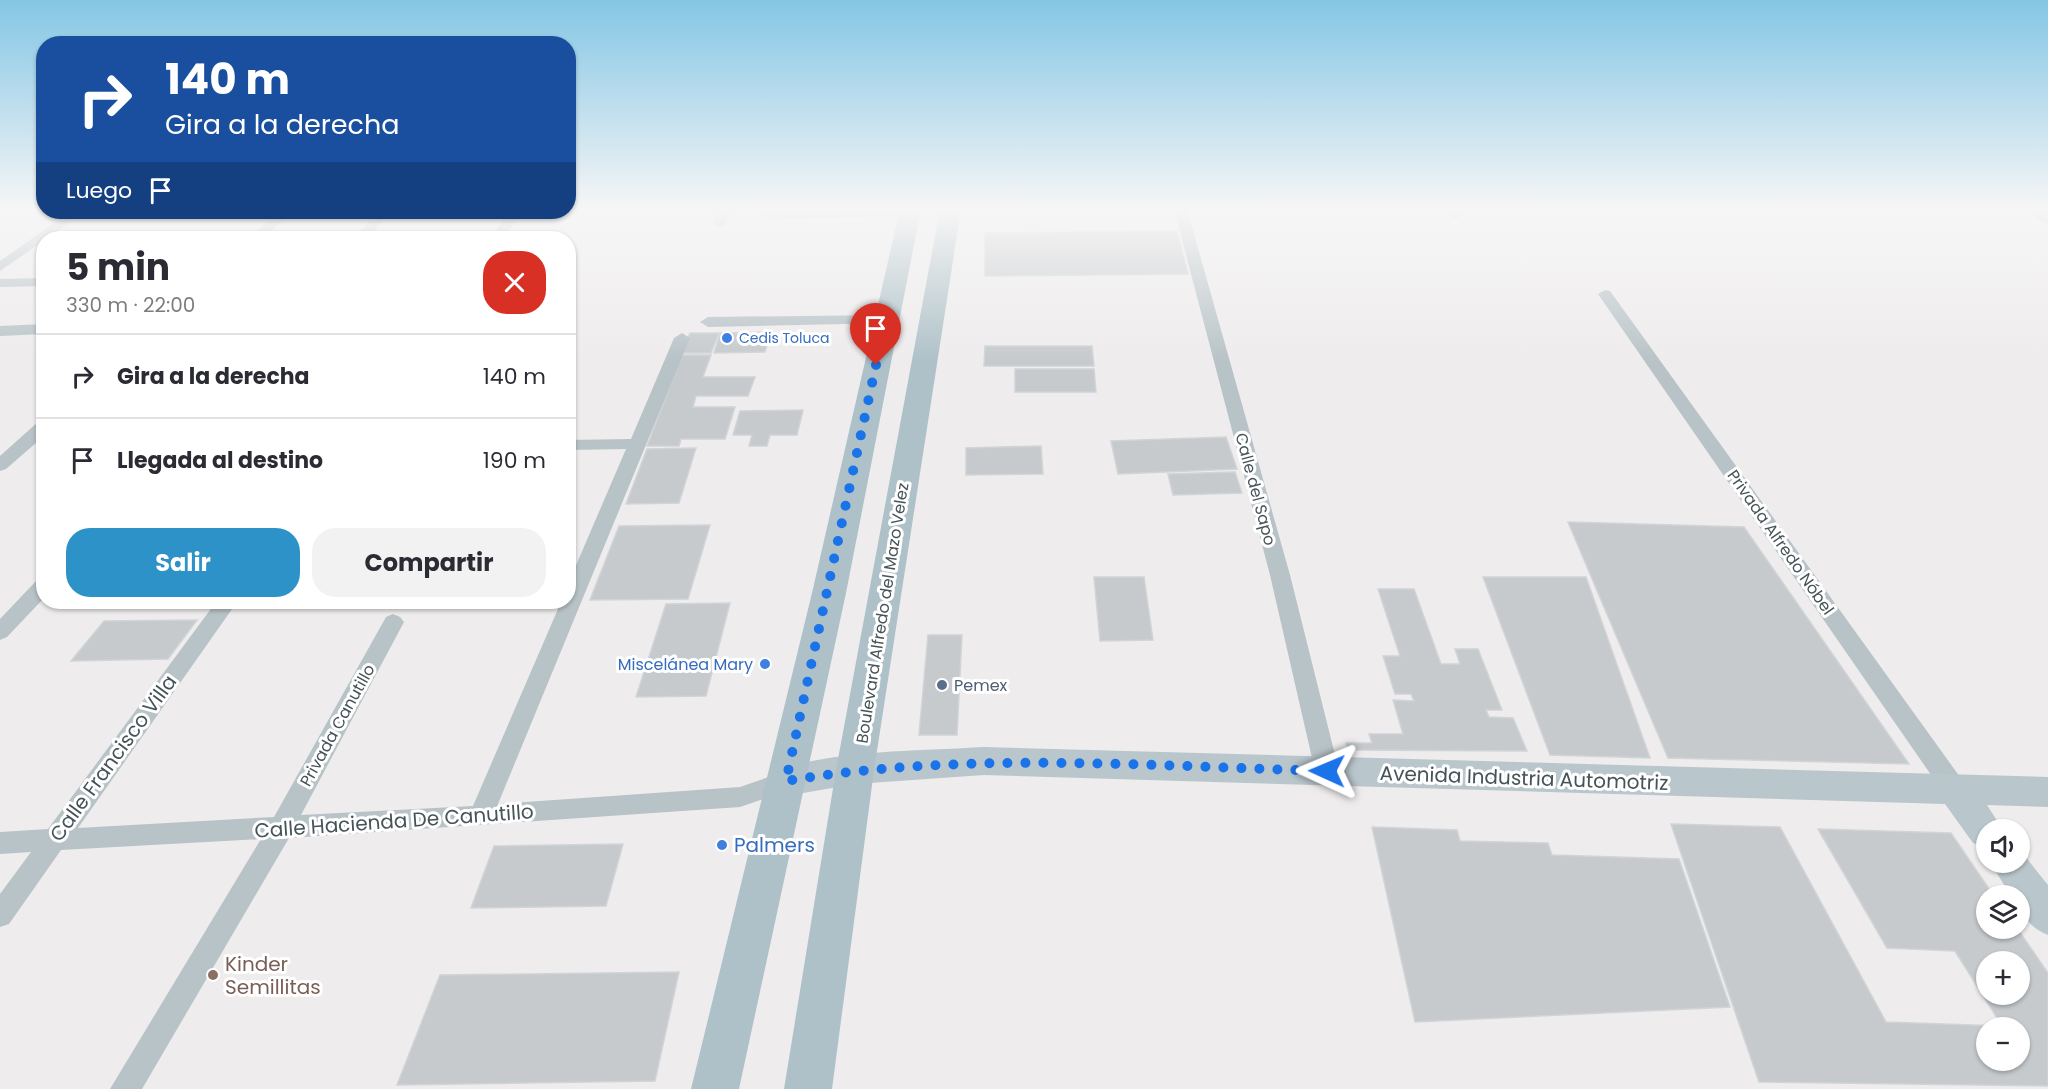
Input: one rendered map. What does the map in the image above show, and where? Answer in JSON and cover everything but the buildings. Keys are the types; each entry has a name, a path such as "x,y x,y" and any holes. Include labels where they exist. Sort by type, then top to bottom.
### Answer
{"main road":[{"path":"715,1089 786,781 899,260"},
{"name":"Boulevard Alfredo del Mazo Velez","path":"808,1089 855,770 942,260"},
{"name":"Avenida Industria Automotriz","path":"786,781 855,770 984,761 2048,792"},
{"path":"1956,790 1977,819"},
{"path":"2016,873 2048,917"}],"street":[{"name":"Calle del Sapo","path":"1194,260 1280,575 1327,771"},
{"path":"0,283 36,282"},
{"name":"Privada Alfredo Nóbel","path":"1605,294 1956,790"},
{"path":"708,322 886,320"},
{"path":"0,331 36,329"},
{"path":"576,592 682,338"},
{"path":"0,465 36,433"},
{"path":"576,445 639,444"},
{"path":"0,632 36,594"},
{"name":"Calle Francisco Villa","path":"0,915 222,609"},
{"path":"481,816 569,609"},
{"name":"Privada Canutillo","path":"125,1089 281,828 393,622"},
{"name":"Calle Hacienda De Canutillo","path":"0,843 481,816 740,797 786,781"}],"place":[{"name":"Cedis Toluca","path":"727,338"},
{"name":"Miscelánea Mary","path":"765,664"},
{"name":"Pemex","path":"942,685"},
{"name":"Palmers","path":"722,845"},
{"name":"Kinder Semillitas","path":"213,975"}],"route":[{"path":"876,365 829,593 786,781 855,770 984,761 1327,771"}]}
